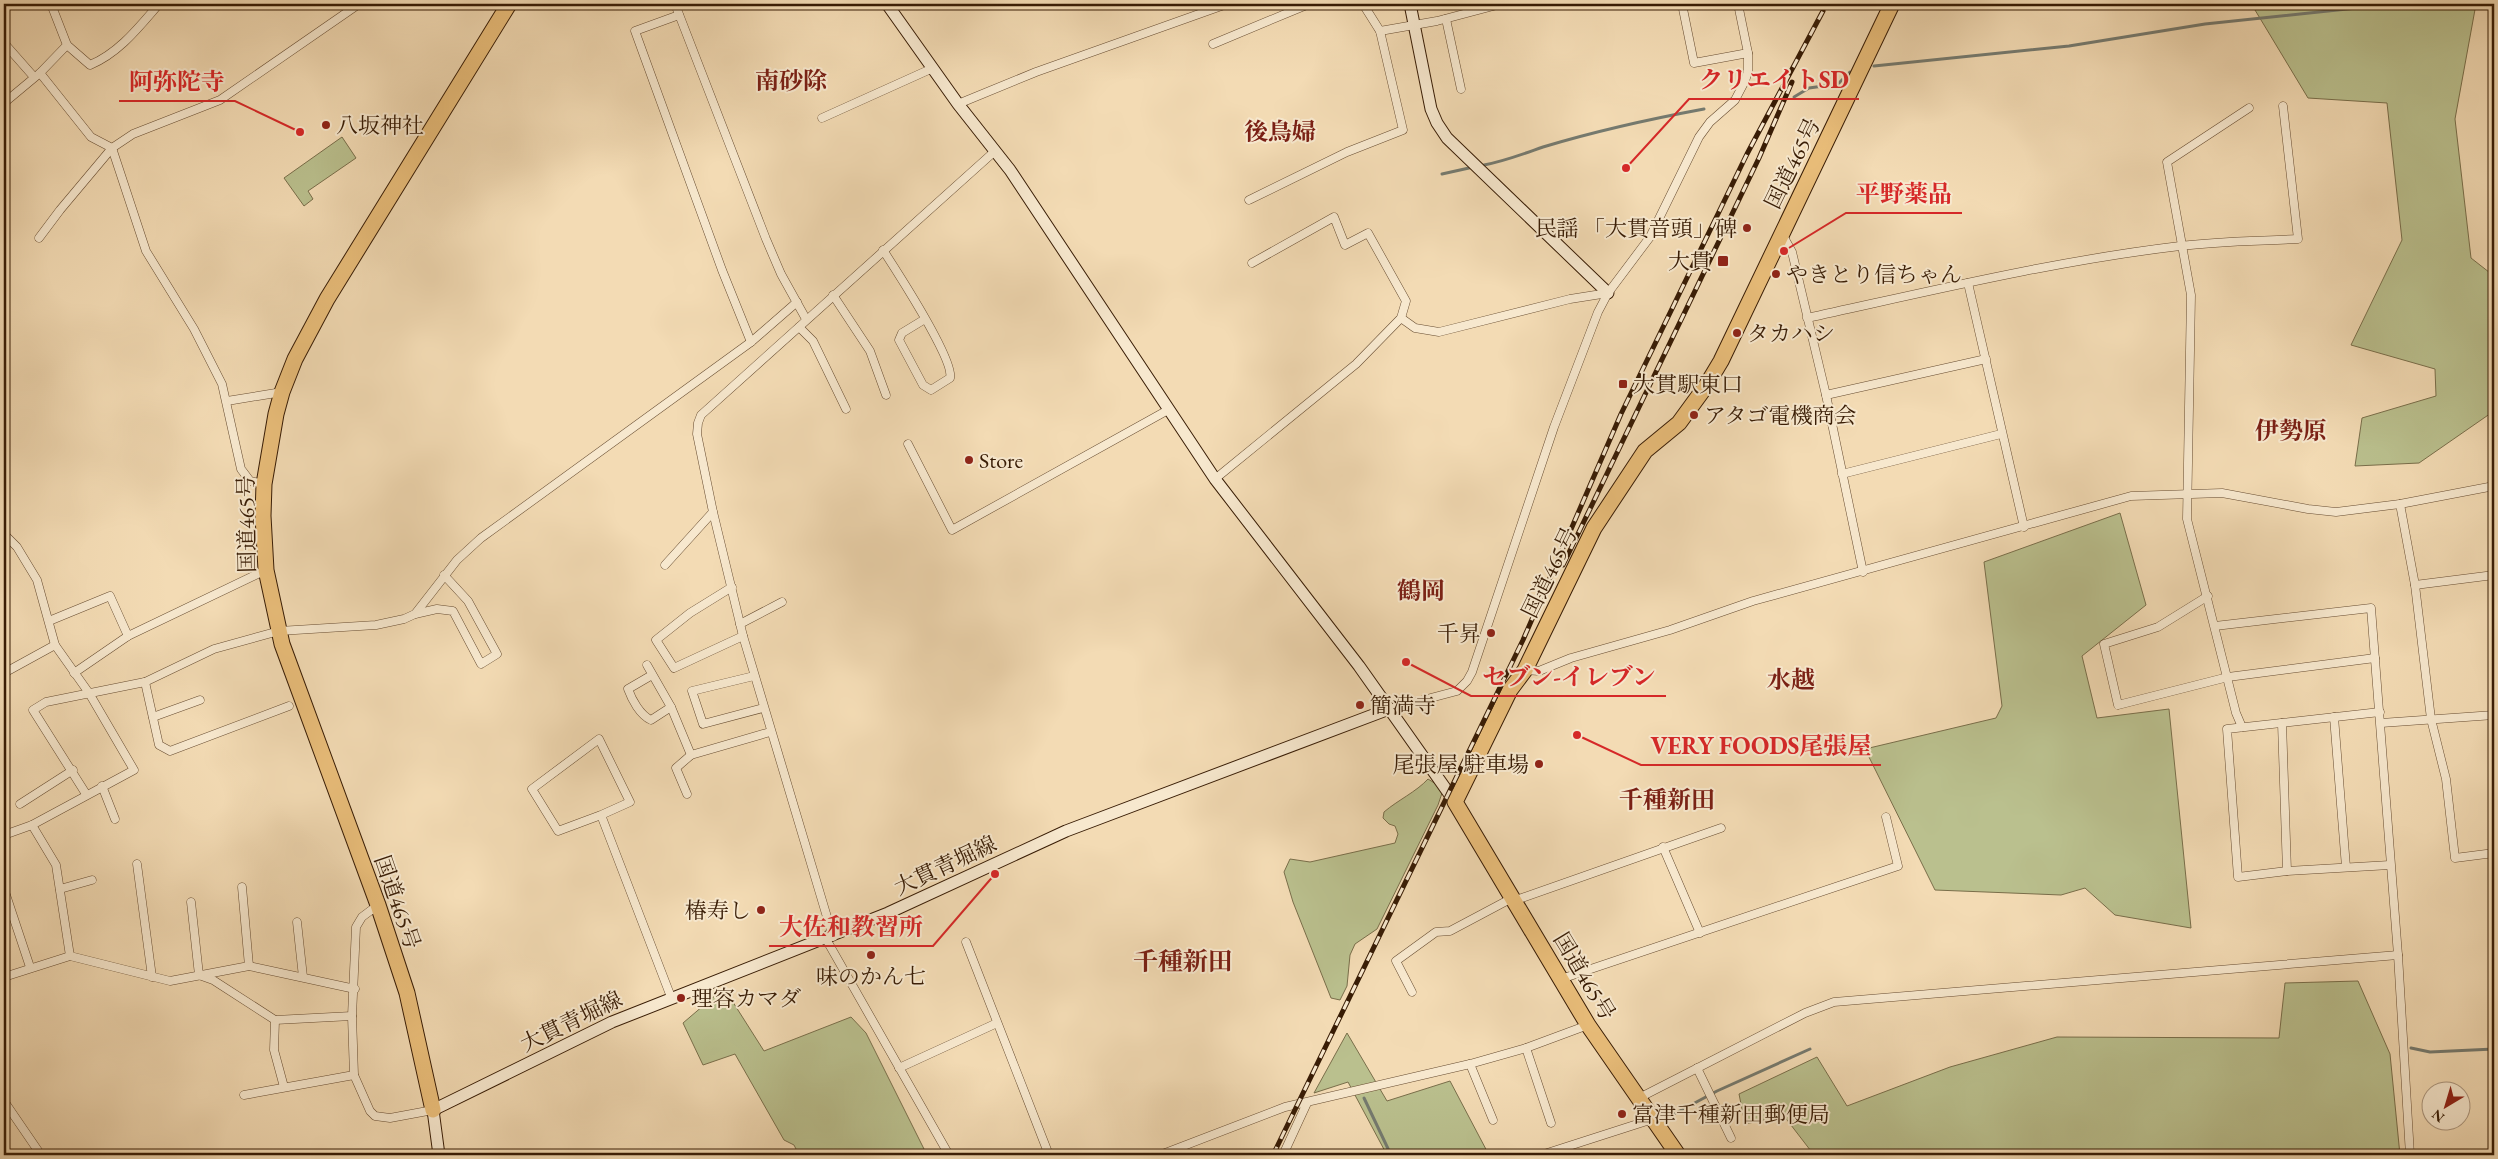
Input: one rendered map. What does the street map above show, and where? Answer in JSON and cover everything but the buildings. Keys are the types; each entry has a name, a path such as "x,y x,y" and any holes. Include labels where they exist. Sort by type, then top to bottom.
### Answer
{"highway":[{"name":"国道465号","path":"433,1110 407,993 378,904 330,780 279,631 266,570 263,516 264,484 268,449 282,392 295,359 327,299 509,4"},
{"name":"国道465号","path":"1674,1154 1639,1098 1588,1025 1515,899 1455,802 1510,690 1525,670 1594,528 1645,451 1679,423 1706,386 1721,361 1892,4"}],"street":[{"path":"51,4 67,45 90,65 104,59 135,33 160,4"},
{"path":"40,238 60,210 112,148 133,134 220,100 359,4"},
{"path":"675,4 766,239 806,319"},
{"path":"887,4 958,104 995,151 1215,479 1359,666 1455,802"},
{"path":"958,104 1036,72 1227,4"},
{"path":"1213,44 1310,4"},
{"path":"1249,200 1347,152 1402,130 1380,31 1363,4"},
{"path":"1410,4 1416,24 1431,109 1447,138 1608,293"},
{"path":"1380,31 1446,19 1501,4"},
{"path":"1682,4 1694,62 1748,53"},
{"path":"1389,709 1457,690 1467,681 1518,540 1554,427 1598,312 1608,293 1650,237 1699,137 1710,122 1735,100 1748,71 1748,53 1738,4"},
{"path":"679,15 635,31 722,270 751,342"},
{"path":"1446,19 1461,89"},
{"path":"4,43 37,75 91,137 112,148 146,251 214,367 227,401 241,469 250,481 264,484"},
{"path":"4,103 37,75 67,45"},
{"path":"822,118 933,68"},
{"path":"1807,318 1968,282 2091,258 2182,245 2298,239 2283,106"},
{"path":"2242,727 2187,519 2191,295 2167,162 2248,108"},
{"path":"949,1155 899,1068 829,938 743,636 713,512 697,434 701,415 995,151"},
{"path":"1215,479 1356,364 1401,318 1406,301 1368,233 1345,245 1334,217 1252,264"},
{"path":"1782,234 1792,252 1826,395 1863,572"},
{"path":"883,250 925,319 952,373 950,378 931,390 920,380 899,340 902,332 925,319"},
{"path":"1968,282 2001,434 2024,527"},
{"path":"1401,318 1415,328 1439,332 1570,299 1608,293"},
{"path":"834,295 870,351 886,395"},
{"path":"415,614 457,560 481,538 751,342 797,302"},
{"path":"799,326 813,341 846,409"},
{"path":"1826,395 1986,359"},
{"path":"227,401 282,392"},
{"path":"908,444 952,530 1168,410"},
{"path":"1842,474 2001,434"},
{"path":"1525,670 1539,671 1571,658 1670,630 1753,601 2131,496 2222,493 2308,509 2336,512 2400,504 2494,486"},
{"path":"2400,504 2415,585 2431,719 2446,779 2455,858 2494,853"},
{"path":"665,564 713,512"},
{"path":"4,534 17,547 37,580 55,645 89,693 134,770 32,824 4,835"},
{"path":"74,673 128,636 266,570"},
{"path":"86,794 73,770 33,710 46,702 145,682 214,649 279,631 376,625 404,620 415,614 437,608 453,611 481,664 497,654 468,601 444,575"},
{"path":"2415,585 2494,575"},
{"path":"732,587 690,613 656,640 674,668 743,636"},
{"path":"49,621 110,596 128,636"},
{"path":"2208,596 2158,627 2104,644 2118,705 2228,677 2375,658"},
{"path":"740,624 782,602"},
{"path":"2215,626 2370,608 2380,712 2398,955 2410,1155"},
{"path":"5,670 55,645"},
{"path":"647,665 671,707 691,755"},
{"path":"652,675 628,689 631,698 646,718 652,720 671,707"},
{"path":"754,676 692,691 703,724 763,708"},
{"path":"145,682 159,745 170,750 289,706"},
{"path":"153,717 200,700"},
{"name":"大貫青堀線","path":"433,1110 612,1022 829,938 1066,831 1389,709"},
{"path":"2380,712 2226,729 2238,877 2287,871 2390,865"},
{"path":"2380,723 2494,714"},
{"path":"2334,717 2346,867"},
{"path":"2282,723 2287,871"},
{"path":"687,794 676,768 691,755 770,732"},
{"path":"599,739 630,802 601,815 558,831 532,789 599,739"},
{"path":"20,804 73,770"},
{"path":"102,786 116,819"},
{"path":"601,815 671,998"},
{"path":"1561,979 1898,866 1886,817"},
{"path":"32,824 56,865 70,956"},
{"path":"1412,992 1396,961 1436,932 1450,931 1515,899 1721,828"},
{"path":"1663,847 1700,933"},
{"path":"137,864 152,977"},
{"path":"60,889 92,880"},
{"path":"242,887 249,966"},
{"path":"4,888 30,967"},
{"path":"192,902 200,975"},
{"path":"378,904 362,917 356,927 355,990 352,1016 354,1075 370,1111 375,1116 390,1118 433,1110 440,1155"},
{"path":"297,922 302,977"},
{"path":"966,942 1049,1155"},
{"path":"1639,1098 1805,1013 1834,1002 2398,955"},
{"path":"4,977 30,967 70,956 170,981 249,966 355,990"},
{"path":"200,975 213,980 274,1020 352,1016"},
{"path":"274,1020 274,1050 284,1087"},
{"path":"899,1068 997,1023"},
{"path":"1160,1155 1244,1121 1285,1107 1470,1064 1526,1048 1588,1025"},
{"path":"1526,1048 1551,1123"},
{"path":"1470,1064 1494,1120"},
{"path":"1697,1068 1731,1138"},
{"path":"244,1095 354,1075"},
{"path":"4,1101 41,1155"},
{"path":"1283,1155 1307,1103"},
{"path":"1540,1155 1653,1119"}],"green space":[{"path":"2254,4 2476,4 2455,119 2471,258 2494,276 2494,411 2419,463 2355,466 2362,418 2436,396 2435,369 2351,345 2402,240 2387,103 2308,98 2255,10"},
{"path":"342,137 356,158 308,191 313,199 304,206 284,178"},
{"path":"2120,513 2146,605 2082,656 2097,718 2169,709 2191,928 2115,915 2085,888 2061,895 1935,890 1865,749 1996,718 2002,706 1984,562"},
{"path":"1428,779 1436,784 1442,793 1438,805 1377,929 1355,944 1350,955 1347,986 1340,1000 1331,998 1293,902 1284,872 1290,859 1310,862 1395,843 1398,834 1395,826 1389,824 1383,818 1384,812"},
{"path":"2358,981 2390,1054 2400,1155 1814,1155 1784,1116 1745,1124 1739,1094 1817,1057 1847,1106 1950,1067 2057,1037 2279,1038 2285,983"},
{"path":"724,988 764,1051 851,1017 866,1033 927,1155 799,1155 794,1145 784,1140 735,1054 703,1065 683,1023"},
{"path":"1347,1033 1387,1101 1450,1081 1489,1155 1387,1155 1348,1082 1314,1093"}],"waterway":[{"path":"1874,66 2069,46 2205,24 2394,4"},
{"path":"1794,97 1809,88 1838,84 1850,72"},
{"path":"1484,165 1563,141 1643,121 1704,109"},
{"path":"1442,174 1469,168"},
{"path":"2411,1048 2430,1052 2494,1049"},
{"path":"1661,1121 1717,1091 1810,1049"},
{"path":"1364,1098 1391,1155"}],"railway":[{"path":"1273,1155 1523,640 1621,414 1747,154 1823,11"},
{"path":"1563,565 1759,158 1792,82"}],"place":[{"name":"八坂神社","path":"326,125"},
{"name":"阿弥陀寺","path":"300,132"},
{"name":"クリエイトSD","path":"1626,168"},
{"name":"民謡 「大貫音頭」碑","path":"1747,228"},
{"name":"平野薬品","path":"1784,251"},
{"name":"大貫","path":"1723,261"},
{"name":"やきとり信ちゃん","path":"1776,274"},
{"name":"タカハシ","path":"1737,333"},
{"name":"大貫駅東口","path":"1623,384"},
{"name":"アタゴ電機商会","path":"1694,415"},
{"name":"Store","path":"969,460"},
{"name":"千昇","path":"1491,633"},
{"name":"セブン-イレブン","path":"1406,662"},
{"name":"簡満寺","path":"1360,705"},
{"name":"VERY FOODS尾張屋","path":"1577,735"},
{"name":"尾張屋 駐車場","path":"1539,764"},
{"name":"大佐和教習所","path":"995,874"},
{"name":"椿寿し","path":"761,910"},
{"name":"味のかん七","path":"871,955"},
{"name":"理容カマダ","path":"681,998"},
{"name":"富津千種新田郵便局","path":"1622,1114"}],"district":[{"name":"南砂除","path":"791,81"},
{"name":"後鳥婦","path":"1280,132"},
{"name":"伊勢原","path":"2291,431"},
{"name":"鶴岡","path":"1421,591"},
{"name":"水越","path":"1791,680"},
{"name":"千種新田","path":"1667,800"},
{"name":"千種新田","path":"1183,961"}]}
